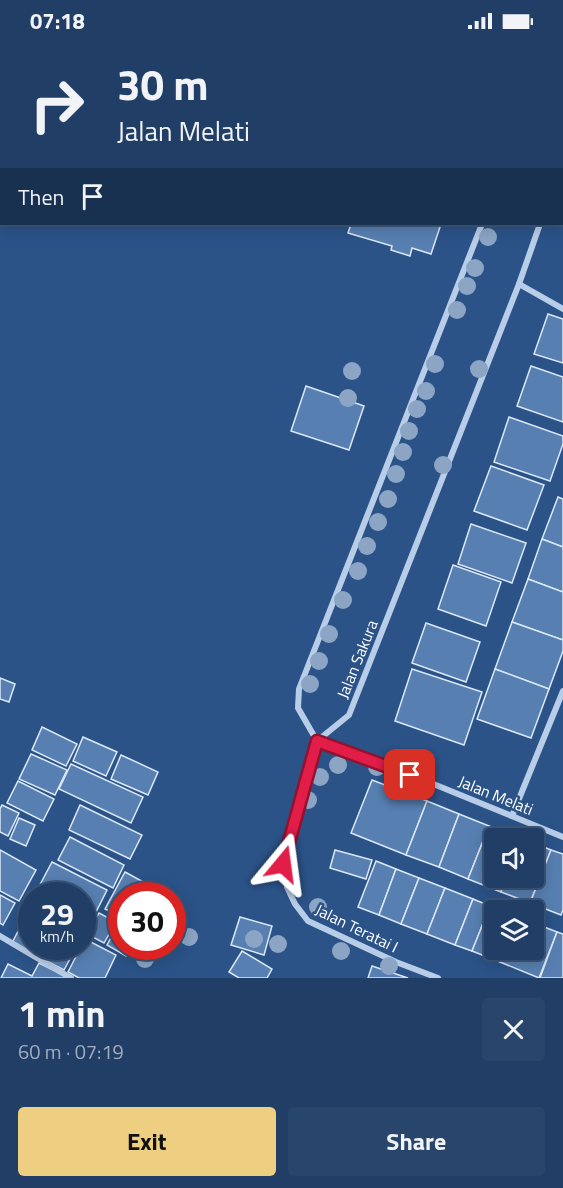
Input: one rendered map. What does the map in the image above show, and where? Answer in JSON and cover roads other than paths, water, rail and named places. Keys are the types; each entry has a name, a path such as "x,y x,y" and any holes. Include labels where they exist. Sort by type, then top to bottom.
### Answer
{"street":[{"path":"317,741 298,708 299,688 482,225"},
{"name":"Jalan Sakura","path":"317,741 349,715 519,284 540,225"},
{"path":"519,284 563,309"},
{"path":"512,816 563,691"},
{"name":"Jalan Melati","path":"317,741 431,783 563,837"},
{"name":"Jalan Teratai I","path":"317,741 283,864 287,887 295,904 308,921 396,962 438,978"},
{"path":"0,936 71,978"}]}
